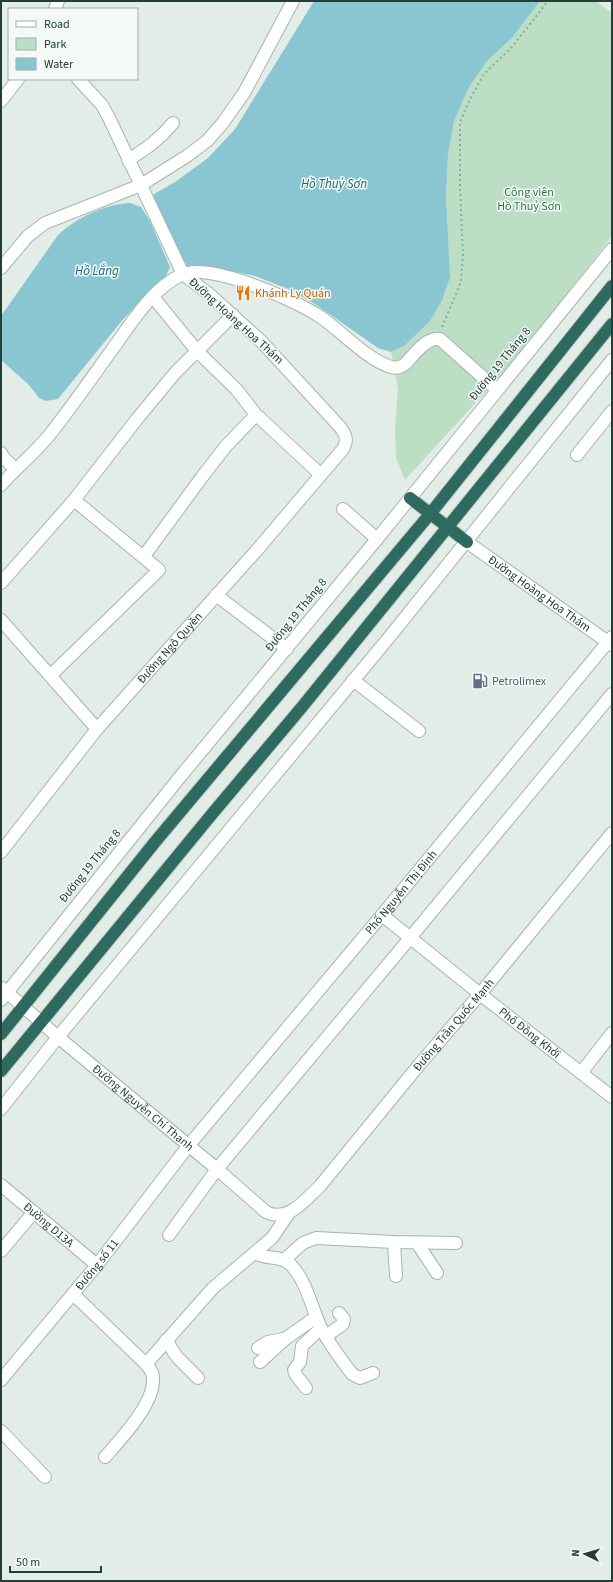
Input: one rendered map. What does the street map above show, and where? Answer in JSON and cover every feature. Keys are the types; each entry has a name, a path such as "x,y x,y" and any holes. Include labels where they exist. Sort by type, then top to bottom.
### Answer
{"highway":[{"path":"1,1034 155,842 430,514 612,286"},
{"path":"1,1071 302,707 612,324"},
{"path":"410,498 466,542"}],"street":[{"path":"1,268 28,236 45,223 141,185 207,142 232,110 247,87 293,1"},
{"path":"1,101 17,80"},
{"name":"Đường Hoàng Hoa Thám","path":"79,80 102,105 183,274 233,315 261,341 340,427 346,439 343,449"},
{"path":"128,160 149,147 165,133 173,123"},
{"name":"Đường 19 Tháng 8","path":"3,993 378,539 612,249"},
{"path":"1,485 51,433 135,318 153,297 172,280 183,274 200,271 218,275 285,298 306,308 373,357 394,368 401,367 428,341 437,338 443,340 497,390"},
{"path":"153,297 197,351 237,390 257,416 321,475"},
{"path":"1,583 74,500 158,393 233,315"},
{"path":"1,1109 58,1037 391,635 612,360"},
{"path":"577,455 612,411"},
{"path":"144,556 226,446 252,418 257,416"},
{"name":"Đường Ngô Quyền","path":"1,852 97,728 216,595 343,449"},
{"path":"2,456 15,469"},
{"path":"51,675 159,570 144,556 74,500"},
{"path":"343,509 378,539"},
{"name":"Đường Hoàng Hoa Thám","path":"466,542 611,641"},
{"path":"216,595 287,648"},
{"path":"1,620 97,728"},
{"name":"Phố Nguyễn Thị Định","path":"188,1145 611,641"},
{"path":"353,680 419,731"},
{"path":"169,1235 216,1168 410,938 612,694"},
{"name":"Đường Trần Quốc Mạnh","path":"146,1364 213,1288 272,1238 290,1213 320,1186 419,1065 480,994 612,832"},
{"name":"Phố Đồng Khởi","path":"382,914 480,994 612,1097"},
{"name":"Đường Nguyễn Chí Thanh","path":"3,993 23,1006 40,1022 216,1168 266,1212 273,1216 280,1216 290,1213"},
{"path":"581,1073 612,1033"},
{"name":"Đường số 11","path":"1,1380 97,1265 188,1145"},
{"name":"Đường D13A","path":"1,1185 97,1265"},
{"path":"1,1251 34,1212"},
{"path":"284,1260 303,1242 316,1238 417,1243 456,1243"},
{"path":"394,1242 396,1276"},
{"path":"417,1243 437,1273"},
{"path":"255,1253 262,1257 284,1260 290,1264 304,1287 316,1317 324,1332 352,1374 360,1378 373,1373"},
{"path":"73,1294 146,1364 151,1370 153,1376 153,1384 148,1400 133,1424 105,1457"},
{"path":"306,1388 294,1370 300,1362 302,1346 324,1332 343,1324 344,1319 339,1313"},
{"path":"260,1362 285,1339 316,1317"},
{"path":"258,1348 268,1342 285,1339"},
{"path":"166,1340 182,1363 198,1378"},
{"path":"1,1431 45,1477"}],"path":[{"path":"437,338 461,282 463,254 460,187 460,122 470,99 484,74 512,47 548,1"}],"green space":[{"name":"Công viên Hồ Thuỷ Sơn","path":"540,1 596,1 612,13 612,236 523,351 405,480 396,458 395,429 398,389 391,352 404,346 446,199 448,154 454,121 469,87 487,61 512,38"}],"water":[{"name":"Hồ Thuỷ Sơn","path":"314,1 540,1 512,38 487,61 469,87 454,121 448,154 446,199 450,277 442,300 430,321 404,346 391,352 378,348 315,304 288,289 255,276 221,269 200,267 190,269 185,267 151,201 154,194 175,182 208,158 235,129"},
{"name":"Hồ Lắng","path":"130,203 141,207 150,221 170,267 164,281 125,317 58,399 46,401 39,398 29,385 1,360 1,316 58,235 73,223 91,213 111,206"}],"place":[{"name":"Khánh Ly Quán","path":"243,293"},
{"name":"Petrolimex","path":"480,681"}]}
